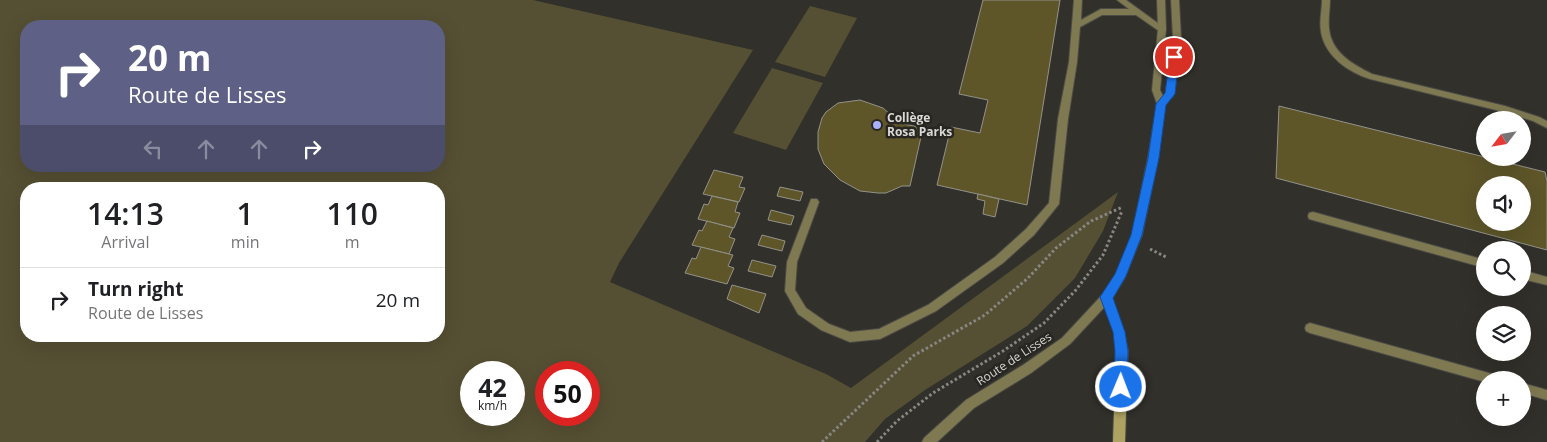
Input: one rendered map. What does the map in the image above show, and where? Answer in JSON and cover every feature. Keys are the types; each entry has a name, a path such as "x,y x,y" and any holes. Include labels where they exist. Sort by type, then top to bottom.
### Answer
{"main road":[{"path":"1106,297 1119,332 1122,351 1119,442"}],"street":[{"path":"814,202 792,262 790,291 802,311 824,327 850,337 880,334 932,308 999,260 1030,232 1054,204 1063,119 1073,62 1078,0"},
{"path":"1121,0 1162,29"},
{"name":"Route de Lisses","path":"935,440 970,404 1027,370 1066,341 1106,297 1120,276 1136,235 1153,158 1161,104 1156,90 1162,29 1161,0"},
{"name":"Route de Lisses","path":"1161,104 1170,94 1177,38 1175,0"},
{"path":"1326,0 1326,35 1338,56 1351,67 1370,76 1505,110 1536,119 1547,125"},
{"path":"1075,26 1101,12 1136,12"},
{"path":"1314,216 1476,261"},
{"path":"1531,277 1547,281"},
{"path":"1310,328 1476,374"},
{"path":"1531,391 1547,395"}],"path":[{"path":"877,442 896,421 933,393 1004,351 1044,323 1075,291 1103,255 1123,208 1125,198"},
{"path":"822,442 914,356 985,314 1028,278 1056,248 1091,221 1123,208"}],"shaded area":[{"path":"0,0 533,0 753,50 619,263 610,282 826,374 851,388 1118,192 1103,231 1075,278 1027,326 925,390 885,419 865,442 0,442"},
{"path":"810,6 857,18 825,77 775,62"},
{"path":"772,68 823,83 786,150 733,133"}],"building":[{"path":"983,0 1060,0 1027,205 937,185 951,127 980,133 988,100 959,94"},
{"path":"860,100 883,108 900,123 923,128 910,186 902,186 886,193 860,191 840,180 824,164 818,149 818,132 822,118 826,112 838,103"},
{"path":"1279,106 1476,155 1476,166 1521,166 1545,172 1547,181 1547,250 1531,246 1531,241 1513,241 1276,178"},
{"path":"714,170 743,177 739,187 745,188 739,202 703,194"},
{"path":"780,187 803,192 800,201 777,196"},
{"path":"978,194 999,199 995,217 983,214 985,201 977,199"},
{"path":"712,196 738,202 735,212 740,213 734,228 698,219 704,204 708,205"},
{"path":"771,210 794,216 791,225 768,220"},
{"path":"707,221 733,228 729,237 735,239 729,254 692,245 699,230 702,231"},
{"path":"762,235 785,241 782,251 758,245"},
{"path":"701,247 733,255 728,266 734,268 727,284 685,273 692,258 696,259"},
{"path":"752,260 776,266 772,277 748,271"},
{"path":"732,285 766,294 759,313 727,299"}],"place":[{"name":"Collège Rosa Parks","path":"877,125"}],"route":[{"path":"1121,387 1122,351 1119,332 1106,297 1120,276 1136,235 1153,158 1161,104 1170,94 1174,57"}]}
